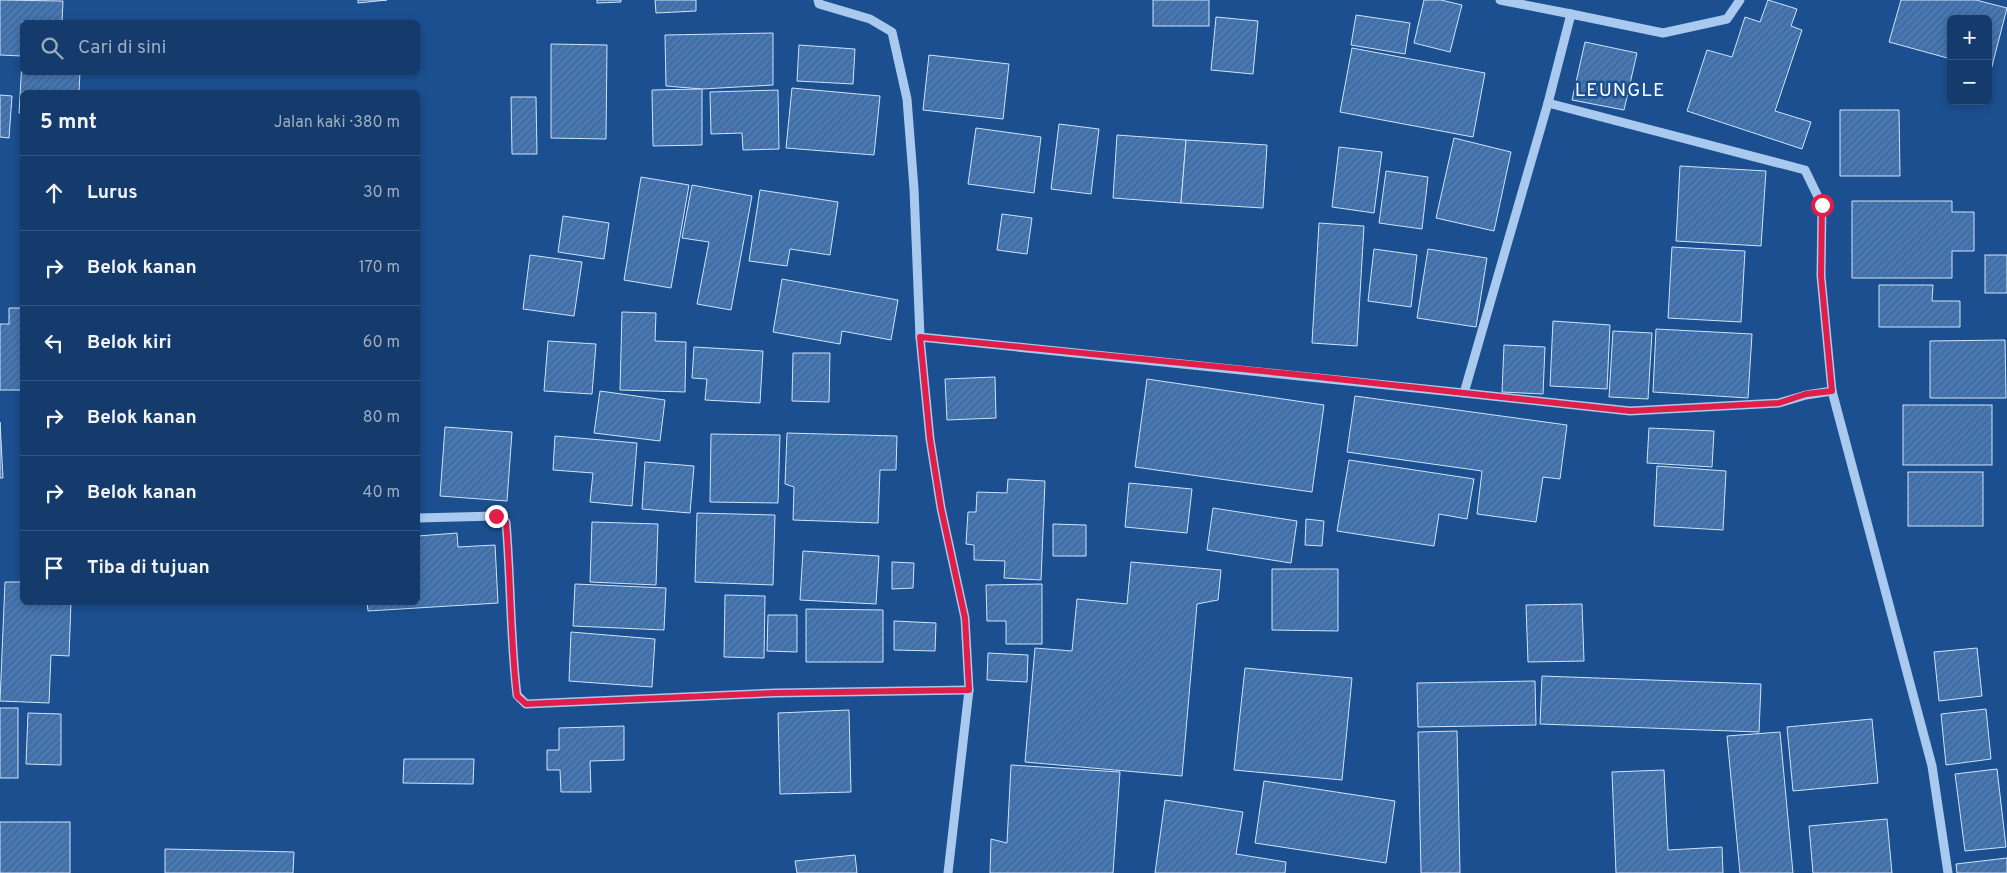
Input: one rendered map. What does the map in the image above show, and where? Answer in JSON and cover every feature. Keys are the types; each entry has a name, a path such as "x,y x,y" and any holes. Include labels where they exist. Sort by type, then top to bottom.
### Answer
{"street":[{"path":"818,0 819,4 870,19 892,32 906,99 914,189 920,337 930,439 941,508 965,618 969,690 948,873"},
{"path":"1500,0 1663,34 1727,18 1740,0"},
{"path":"1464,394 1548,103 1571,14"},
{"path":"1548,103 1805,170 1822,205 1821,276 1832,391 1932,766 1948,873"},
{"path":"920,337 1630,411 1779,403 1806,394 1832,391"},
{"path":"420,518 496,516 506,522 511,576 514,672 517,696 526,704 776,693 969,690"}],"building":[{"path":"0,0 63,1 62,20 20,20 20,56 0,55"},
{"path":"358,0 387,0 358,3"},
{"path":"597,0 621,0 621,2 597,3"},
{"path":"655,0 696,0 696,11 656,13"},
{"path":"1153,0 1209,0 1209,26 1153,26"},
{"path":"1424,0 1441,0 1462,5 1450,52 1414,43"},
{"path":"1768,0 1797,9 1791,26 1802,30 1775,111 1811,122 1802,149 1687,111 1707,50 1732,57 1745,17 1760,22"},
{"path":"1901,0 1976,0 2007,8 1992,66 1992,15 1947,15 1947,58 1889,42"},
{"path":"1356,15 1410,23 1405,54 1351,45"},
{"path":"1216,17 1258,21 1253,74 1211,70"},
{"path":"773,33 773,85 702,89 666,86 665,35"},
{"path":"1585,42 1637,53 1624,110 1572,100"},
{"path":"551,44 607,45 606,139 551,138"},
{"path":"799,45 855,49 853,84 797,81"},
{"path":"1352,48 1485,73 1473,137 1340,112"},
{"path":"929,55 1009,64 1003,119 923,110"},
{"path":"21,75 80,75 79,90 20,90"},
{"path":"792,88 880,96 874,155 786,148"},
{"path":"702,89 702,145 653,146 652,90"},
{"path":"778,90 779,149 743,150 742,133 711,134 710,92"},
{"path":"0,95 12,96 9,138 0,137"},
{"path":"511,97 536,97 537,154 512,154"},
{"path":"1840,110 1899,110 1900,176 1840,176"},
{"path":"1059,124 1099,129 1091,194 1051,189"},
{"path":"976,128 1041,137 1034,193 968,184"},
{"path":"1117,135 1186,140 1181,203 1113,198"},
{"path":"1454,138 1511,152 1494,231 1436,218"},
{"path":"1186,140 1267,145 1263,208 1181,203"},
{"path":"1339,147 1382,152 1374,213 1332,207"},
{"path":"1680,166 1766,171 1761,246 1676,241"},
{"path":"1386,171 1428,177 1422,229 1379,223"},
{"path":"641,177 689,185 671,288 624,280"},
{"path":"692,185 752,196 731,310 697,304 709,242 682,238"},
{"path":"760,190 838,202 830,255 790,249 787,266 749,261"},
{"path":"1852,201 1952,201 1952,212 1974,212 1974,251 1952,251 1952,278 1852,278"},
{"path":"1002,214 1032,218 1027,254 997,250"},
{"path":"563,216 609,223 604,259 558,252"},
{"path":"1319,223 1364,226 1357,346 1312,343"},
{"path":"1672,247 1745,251 1741,322 1668,318"},
{"path":"1374,249 1417,255 1411,307 1368,301"},
{"path":"1428,249 1487,258 1476,327 1417,318"},
{"path":"530,255 582,262 574,316 523,309"},
{"path":"1985,255 2007,255 2007,293 1985,293"},
{"path":"782,279 898,300 891,340 842,331 840,344 773,332"},
{"path":"1879,285 1933,285 1932,301 1960,301 1960,327 1879,327"},
{"path":"9,308 20,308 20,390 0,390 0,324 9,324"},
{"path":"622,312 656,313 655,341 686,342 685,392 620,390"},
{"path":"1553,321 1610,325 1607,389 1550,386"},
{"path":"1656,329 1752,334 1748,398 1653,392"},
{"path":"1613,331 1652,333 1648,399 1609,397"},
{"path":"2005,340 2006,398 1930,398 1930,341"},
{"path":"548,341 596,344 592,394 544,391"},
{"path":"1504,345 1545,347 1543,394 1502,392"},
{"path":"694,347 763,351 760,403 705,400 707,379 692,378"},
{"path":"793,353 830,353 829,402 792,401"},
{"path":"995,377 996,418 947,420 945,379"},
{"path":"1147,379 1324,405 1312,492 1135,467"},
{"path":"600,391 665,400 660,441 594,433"},
{"path":"1355,396 1567,425 1560,479 1543,477 1536,522 1477,514 1482,471 1347,452"},
{"path":"1903,405 1992,405 1992,465 1903,465"},
{"path":"0,422 3,478 0,478"},
{"path":"445,427 512,432 507,501 440,496"},
{"path":"1649,428 1714,431 1712,467 1647,463"},
{"path":"787,433 897,436 896,470 880,470 878,523 793,520 794,487 785,484"},
{"path":"711,434 780,435 778,503 710,502"},
{"path":"555,436 637,443 632,506 590,502 593,473 553,470"},
{"path":"1349,460 1474,479 1467,519 1439,514 1434,546 1337,531"},
{"path":"645,462 694,466 690,513 642,509"},
{"path":"1657,466 1726,471 1723,530 1654,526"},
{"path":"1908,472 1983,472 1983,526 1908,526"},
{"path":"1008,479 1045,481 1041,580 1004,578 1005,561 974,560 974,545 966,544 968,512 976,512 977,492 1007,493"},
{"path":"1129,483 1192,489 1187,533 1125,527"},
{"path":"1213,508 1297,521 1291,563 1207,550"},
{"path":"697,513 775,515 773,585 695,582"},
{"path":"1306,519 1324,521 1322,546 1305,545"},
{"path":"592,522 658,524 656,585 590,582"},
{"path":"1053,524 1086,525 1086,556 1053,556"},
{"path":"457,533 458,547 495,545 498,603 368,611 367,605 420,605 420,536"},
{"path":"803,551 879,556 876,604 800,600"},
{"path":"892,562 914,563 913,588 892,589"},
{"path":"1131,562 1221,570 1218,600 1197,604 1182,776 1025,762 1035,648 1072,651 1077,599 1127,604"},
{"path":"1272,569 1338,569 1338,631 1272,630"},
{"path":"5,582 20,582 20,605 71,605 69,656 51,655 49,703 0,701"},
{"path":"575,584 666,588 664,630 573,626"},
{"path":"1042,584 1042,644 1006,644 1006,621 987,621 986,585"},
{"path":"725,595 765,596 764,658 724,657"},
{"path":"1582,604 1584,661 1528,662 1526,605"},
{"path":"806,609 883,610 883,662 806,662"},
{"path":"768,615 797,615 797,652 767,651"},
{"path":"894,621 936,623 935,651 894,650"},
{"path":"571,632 655,639 652,687 569,681"},
{"path":"1977,648 1982,696 1939,701 1934,652"},
{"path":"988,653 1028,655 1027,682 987,680"},
{"path":"1245,668 1352,678 1342,780 1234,770"},
{"path":"1542,676 1761,684 1759,732 1540,724"},
{"path":"1535,681 1536,725 1418,727 1417,683"},
{"path":"0,708 18,708 18,778 0,778"},
{"path":"1986,709 1991,759 1946,765 1941,714"},
{"path":"849,710 851,792 780,794 778,713"},
{"path":"28,713 61,714 61,765 26,764"},
{"path":"1872,719 1878,783 1793,791 1787,727"},
{"path":"624,726 624,760 590,761 591,792 561,792 560,770 547,770 547,750 559,750 559,728"},
{"path":"1457,731 1460,873 1421,873 1418,732"},
{"path":"1780,732 1793,873 1740,873 1727,736"},
{"path":"404,759 474,759 473,784 403,783"},
{"path":"1011,765 1120,772 1113,873 990,873 991,839 1007,843"},
{"path":"1997,769 2006,847 1965,851 1955,774"},
{"path":"1664,770 1668,850 1722,847 1723,873 1616,873 1612,772"},
{"path":"1264,781 1395,801 1386,863 1255,843"},
{"path":"1165,800 1243,812 1236,854 1286,862 1285,873 1155,873"},
{"path":"1887,819 1892,873 1813,873 1809,826"},
{"path":"0,822 70,822 70,873 0,873"},
{"path":"165,849 294,852 293,873 165,873"},
{"path":"855,855 857,873 797,873 795,861"},
{"path":"2007,858 2007,873 1957,873 1956,864"}],"district":[{"name":"LEUNGLE","path":"1620,91"}],"route":[{"path":"496,516 506,522 511,576 513,664 517,696 526,704 776,693 969,690 965,618 941,508 930,439 920,337 1291,374 1630,411 1779,403 1806,394 1832,391 1821,276 1822,205"}]}
